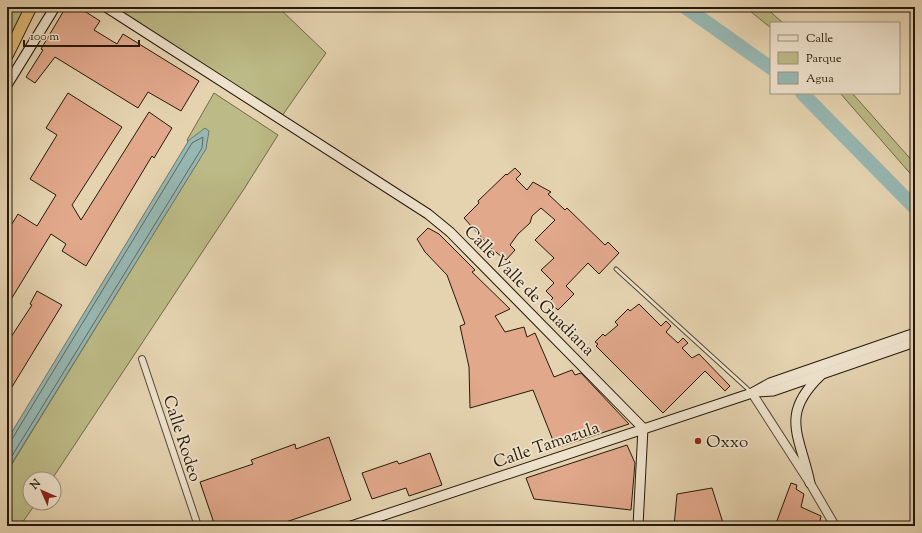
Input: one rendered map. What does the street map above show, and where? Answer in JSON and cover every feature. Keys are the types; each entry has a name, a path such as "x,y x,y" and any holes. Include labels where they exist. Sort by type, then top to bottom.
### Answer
{"highway":[{"path":"7,56 31,7"}],"main road":[{"path":"7,85 55,7"},
{"name":"Calle Valle de Guadiana","path":"106,7 428,214 450,232 643,428"},
{"name":"Calle Tamazula","path":"352,526 643,428 752,393 773,390 825,372 915,333"},
{"name":"Calle Tamazula","path":"752,393 770,383 872,352 915,342"},
{"path":"810,483 796,431 795,416 799,401 805,392 825,372"},
{"path":"638,526 643,428"}],"street":[{"name":"Calle Rodeo","path":"142,359 198,526"},
{"path":"752,393 810,483 835,526"}],"lane":[{"path":"616,269 752,393"}],"green space":[{"path":"11,7 29,7 7,53 7,12"},
{"path":"112,7 278,7 326,53 282,116"},
{"path":"745,7 765,7 782,22 770,22 770,27"},
{"path":"214,93 278,135 244,189 57,471 22,471 22,511 30,511 20,526 7,526 7,472 199,160 187,140"},
{"path":"841,94 853,94 915,164 915,179"}],"water":[{"path":"205,128 209,131 206,149 7,471 7,440 189,140"}],"building":[{"path":"66,7 78,7 100,21 94,30 117,44 123,34 199,81 181,111 148,92 138,108 55,57 35,83 26,77 43,50 41,49"},
{"path":"68,93 122,127 72,205 81,220 149,112 172,128 154,158 152,156 86,266 62,251 66,244 51,234 7,306 7,232 18,214 37,226 56,195 30,179 57,135 46,128"},
{"path":"515,168 521,174 516,179 527,190 533,182 551,192 548,194 565,210 567,208 605,245 608,242 619,253 599,274 588,263 566,286 574,294 558,310 549,302 553,298 546,291 554,283 541,270 554,258 535,240 555,220 541,208 532,216 530,223 518,234 510,245 515,250 506,260 492,249 464,218 479,203 478,201 506,174 507,175"},
{"path":"428,228 439,234 475,270 472,272 510,309 495,316 505,332 524,327 527,337 535,333 554,377 572,370 575,375 581,373 629,424 556,448 533,390 470,408 469,367 460,326 465,324 447,275 425,252 417,239"},
{"path":"37,291 62,305 7,395 7,343 32,305 30,304"},
{"path":"639,304 661,326 666,321 671,326 666,332 678,343 683,338 688,343 682,348 692,358 699,354 730,386 725,391 705,371 663,413 596,346 598,344 595,342 603,334 605,336 618,325 615,322 628,309 630,311"},
{"path":"329,437 351,500 274,526 224,526 224,524 215,526 200,482 253,464 251,460 295,444 296,449"},
{"path":"627,445 635,463 631,510 534,499 526,478"},
{"path":"430,453 442,485 409,496 406,488 372,499 362,473 397,461 399,464"},
{"path":"791,483 797,485 796,489 804,494 801,507 821,516 819,526 775,526"},
{"path":"712,488 724,526 674,526 677,494"}],"waterway":[{"path":"685,7 770,67"},
{"path":"803,94 915,208"}],"place":[{"name":"Oxxo","path":"698,441"}]}
